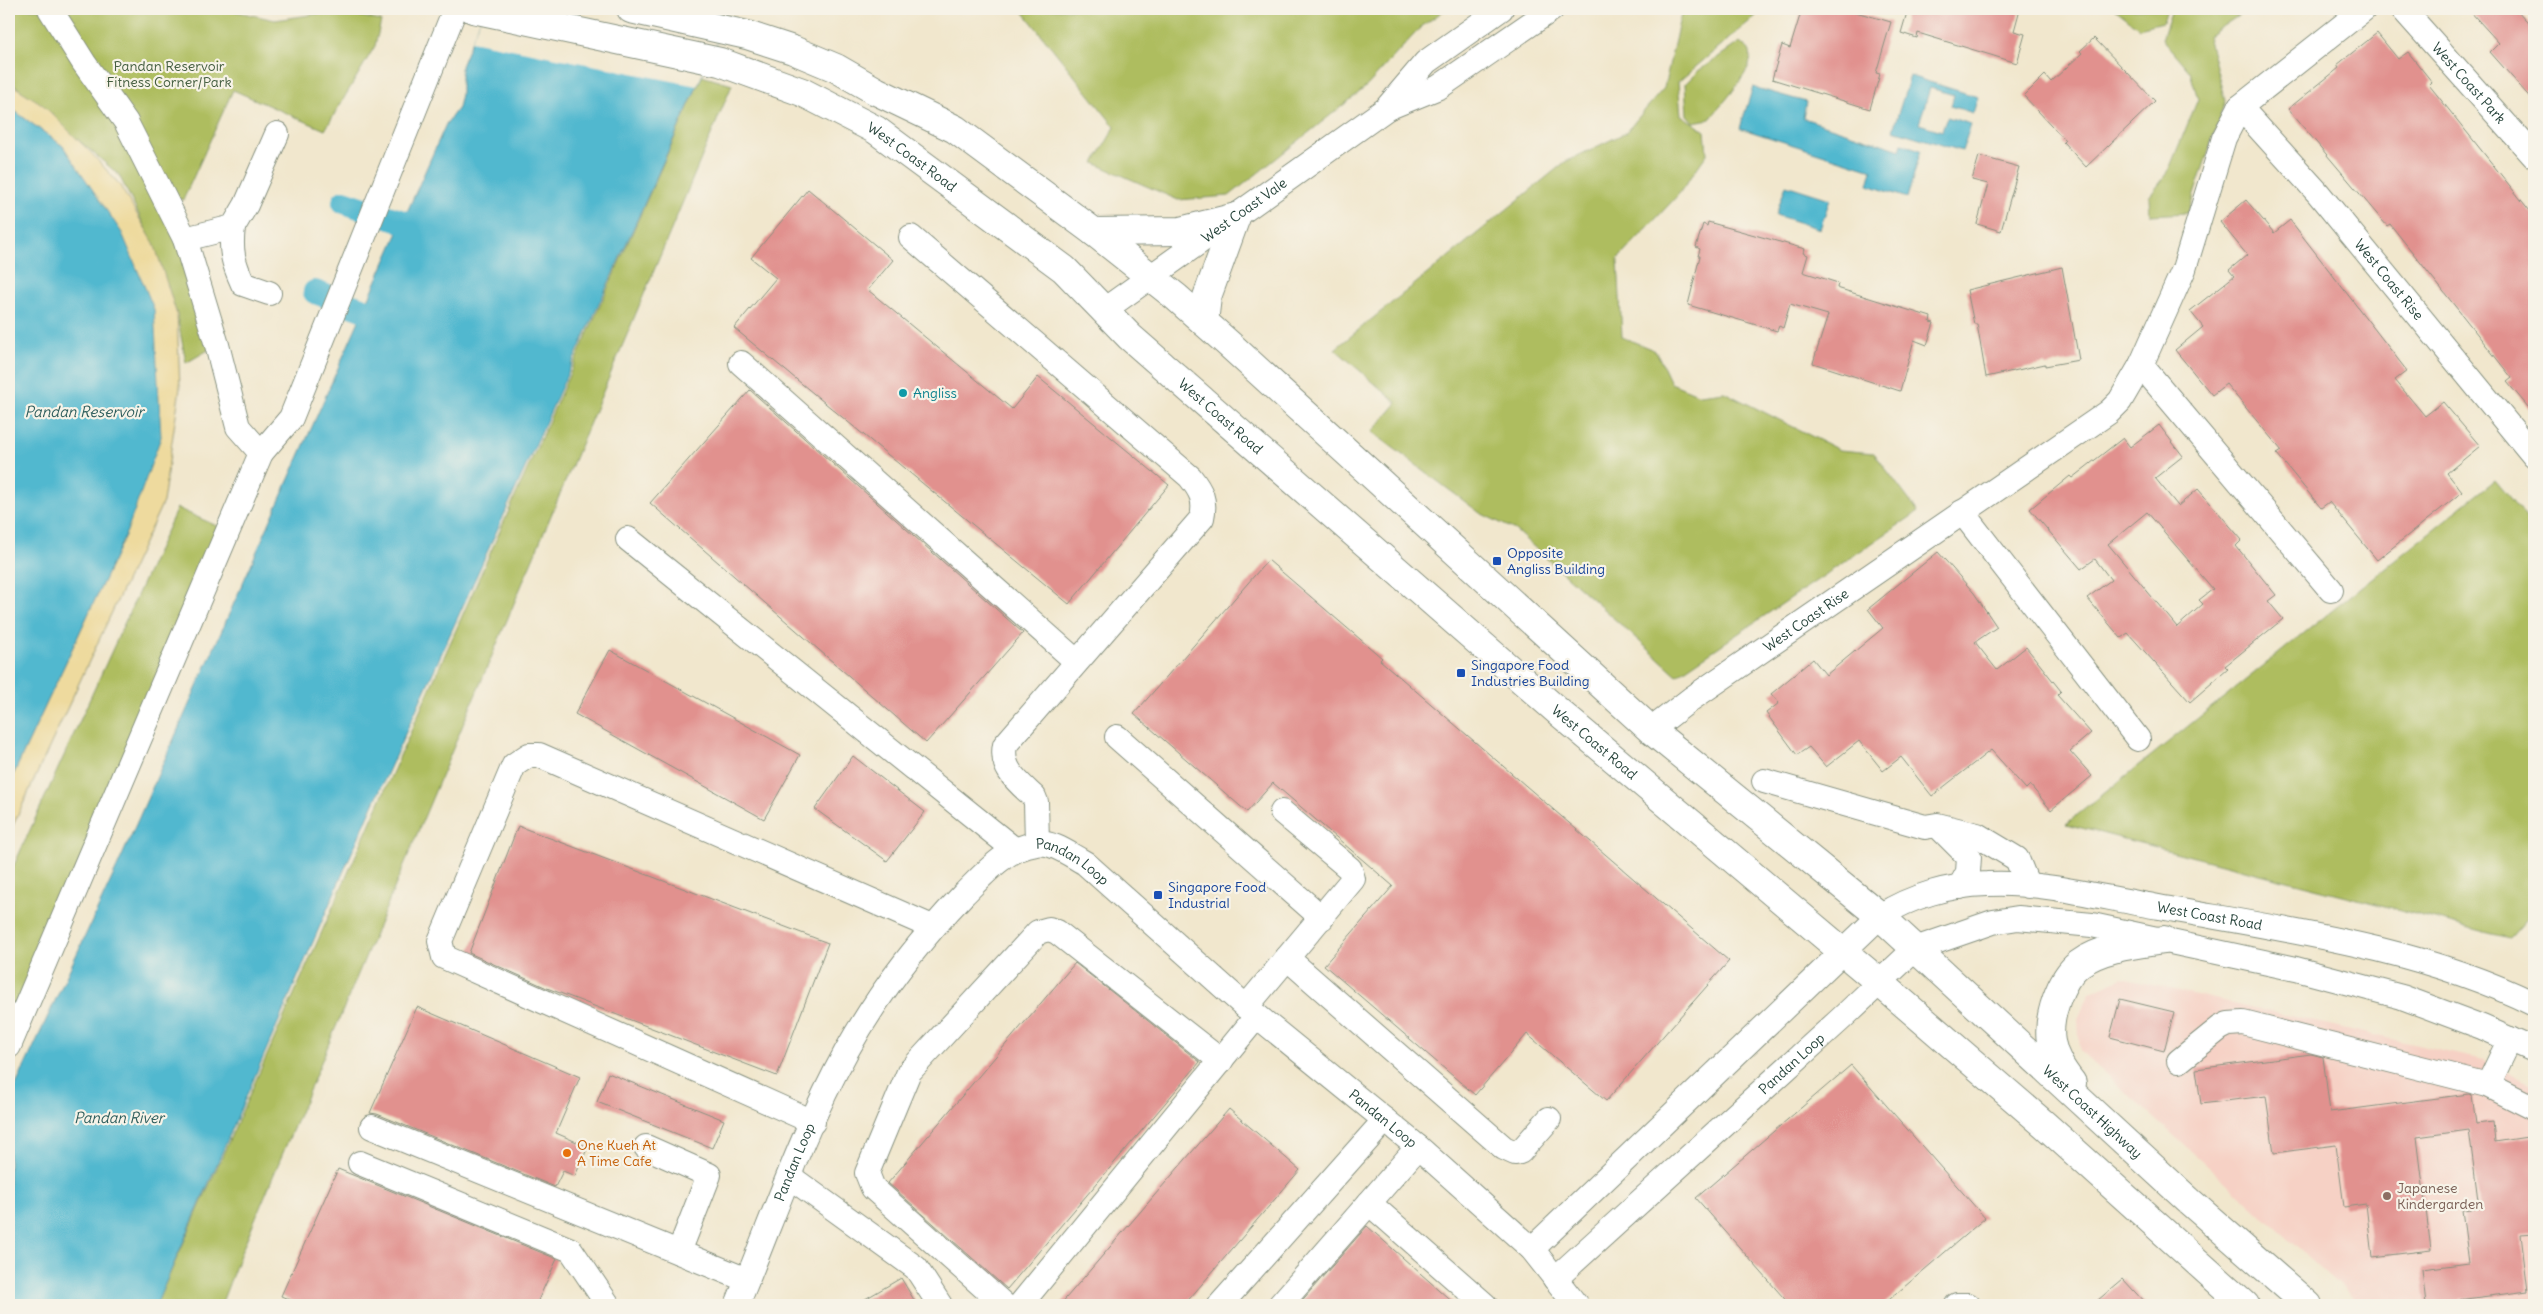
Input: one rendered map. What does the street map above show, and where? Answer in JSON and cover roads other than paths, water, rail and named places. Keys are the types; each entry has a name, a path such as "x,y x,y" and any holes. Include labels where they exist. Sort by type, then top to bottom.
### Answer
{"main road":[{"name":"West Coast Road","path":"475,9 720,62 802,92 876,130 1064,269 1130,337 1554,708 1844,953"},
{"path":"631,9 733,32 793,50 836,68 876,91 955,129 1094,232 1204,322 1651,730 1880,916"},
{"path":"1094,232 1180,231 1236,217"},
{"path":"1204,322 1207,297 1236,217"},
{"name":"West Coast Highway","path":"1880,916 2092,1112 2308,1305"},
{"path":"2092,1112 2057,1063 2051,1041 2052,1021 2066,978 2080,964 2099,954 2129,946 2164,940"},
{"path":"1844,953 2045,1125 2244,1305"}],"street":[{"path":"50,9 84,63 126,122 185,239 217,345 238,427 261,453"},
{"path":"9,1046 261,453 291,418 455,9"},
{"name":"West Coast Vale","path":"1386,109 1426,62 1501,9"},
{"name":"West Coast Vale","path":"1104,310 1386,109 1439,87 1552,9"},
{"name":"West Coast Rise","path":"1651,730 1691,699 2109,412 2120,401 2141,365 2184,269 2224,138 2240,107 2364,9"},
{"name":"West Coast Park","path":"2403,9 2534,156"},
{"name":"West Coast Rise","path":"2240,107 2318,193 2534,456"},
{"path":"269,293 243,284 234,264 230,247 233,227 246,205 277,134"},
{"path":"185,239 233,227"},
{"path":"628,539 1026,846 1036,802 1034,797 1008,773 1003,752 1005,745 1202,518 1205,504 1202,494 1190,477 911,237"},
{"path":"741,363 1076,661"},
{"path":"2141,365 2331,590"},
{"path":"1962,512 2138,739"},
{"path":"1117,737 1322,918"},
{"path":"813,1122 444,957 440,941 514,765 529,756 539,756 932,927"},
{"path":"1764,781 1925,827 1937,825 1977,835 2017,859 2028,886"},
{"path":"1020,1305 1221,1061 1287,958 1350,884 1353,874 1282,812"},
{"path":"1937,825 1970,857 1968,872 1960,886"},
{"name":"Pandan Loop","path":"737,1305 813,1122 846,1052 893,977 932,927 991,867 1026,846 1055,846 1085,863 1251,1012 1418,1147 1532,1249 1576,1305"},
{"name":"West Coast Road","path":"1844,953 1880,916 1898,904 1960,886 1987,884 2028,886 2300,932 2409,958 2470,977 2534,1004"},
{"path":"1915,949 1993,922 2018,918 2092,924 2296,969 2402,997 2534,1050"},
{"path":"1004,1305 873,1188 869,1182 867,1173 909,1072 1038,932 1049,928 1057,932 1221,1061"},
{"name":"Pandan Loop","path":"1555,1279 1915,949"},
{"path":"1532,1249 1844,953"},
{"path":"1287,958 1504,1148 1515,1153 1520,1152 1549,1119"},
{"path":"2179,1061 2220,1028 2228,1024 2243,1023 2488,1085 2534,1108"},
{"path":"2488,1085 2510,1039"},
{"path":"1220,1305 1385,1120"},
{"path":"372,1127 747,1280"},
{"path":"646,1147 709,1175 678,1252"},
{"path":"1280,1305 1418,1147"},
{"path":"360,1162 571,1250 608,1305"},
{"path":"790,1177 916,1268 940,1305"},
{"path":"1369,1203 1485,1305"},
{"path":"1956,1305 1968,1305"}],"water":[{"name":"Pandan River","path":"485,9 732,9 352,852 156,1305 9,1305 9,1100 118,865 446,124 458,108 461,94 461,66"},
{"path":"1910,76 1978,97 1973,113 1951,106 1954,95 1930,88 1919,124 1942,131 1947,117 1971,124 1962,151 1893,130"},
{"path":"1753,87 1806,102 1803,118 1900,150 1902,144 1921,150 1907,198 1868,185 1872,170 1740,128"},
{"name":"Pandan Reservoir","path":"9,107 63,146 122,233 154,309 161,437 127,531 9,784"},
{"path":"1786,185 1830,199 1820,229 1776,215"}],"waterway":[{"path":"344,202 403,222"},
{"path":"315,292 364,310"}],"place":[{"name":"Angliss","path":"903,393"},
{"name":"Opposite Angliss Building","path":"1497,561"},
{"name":"Singapore Food Industries Building","path":"1461,673"},
{"name":"Singapore Food Industrial","path":"1158,895"},
{"name":"One Kueh At A Time Cafe","path":"567,1153"},
{"name":"Japanese Kindergarden","path":"2387,1196"}],"park label":[{"name":"Pandan Reservoir Fitness Corner/Park","path":"169,74"}]}
